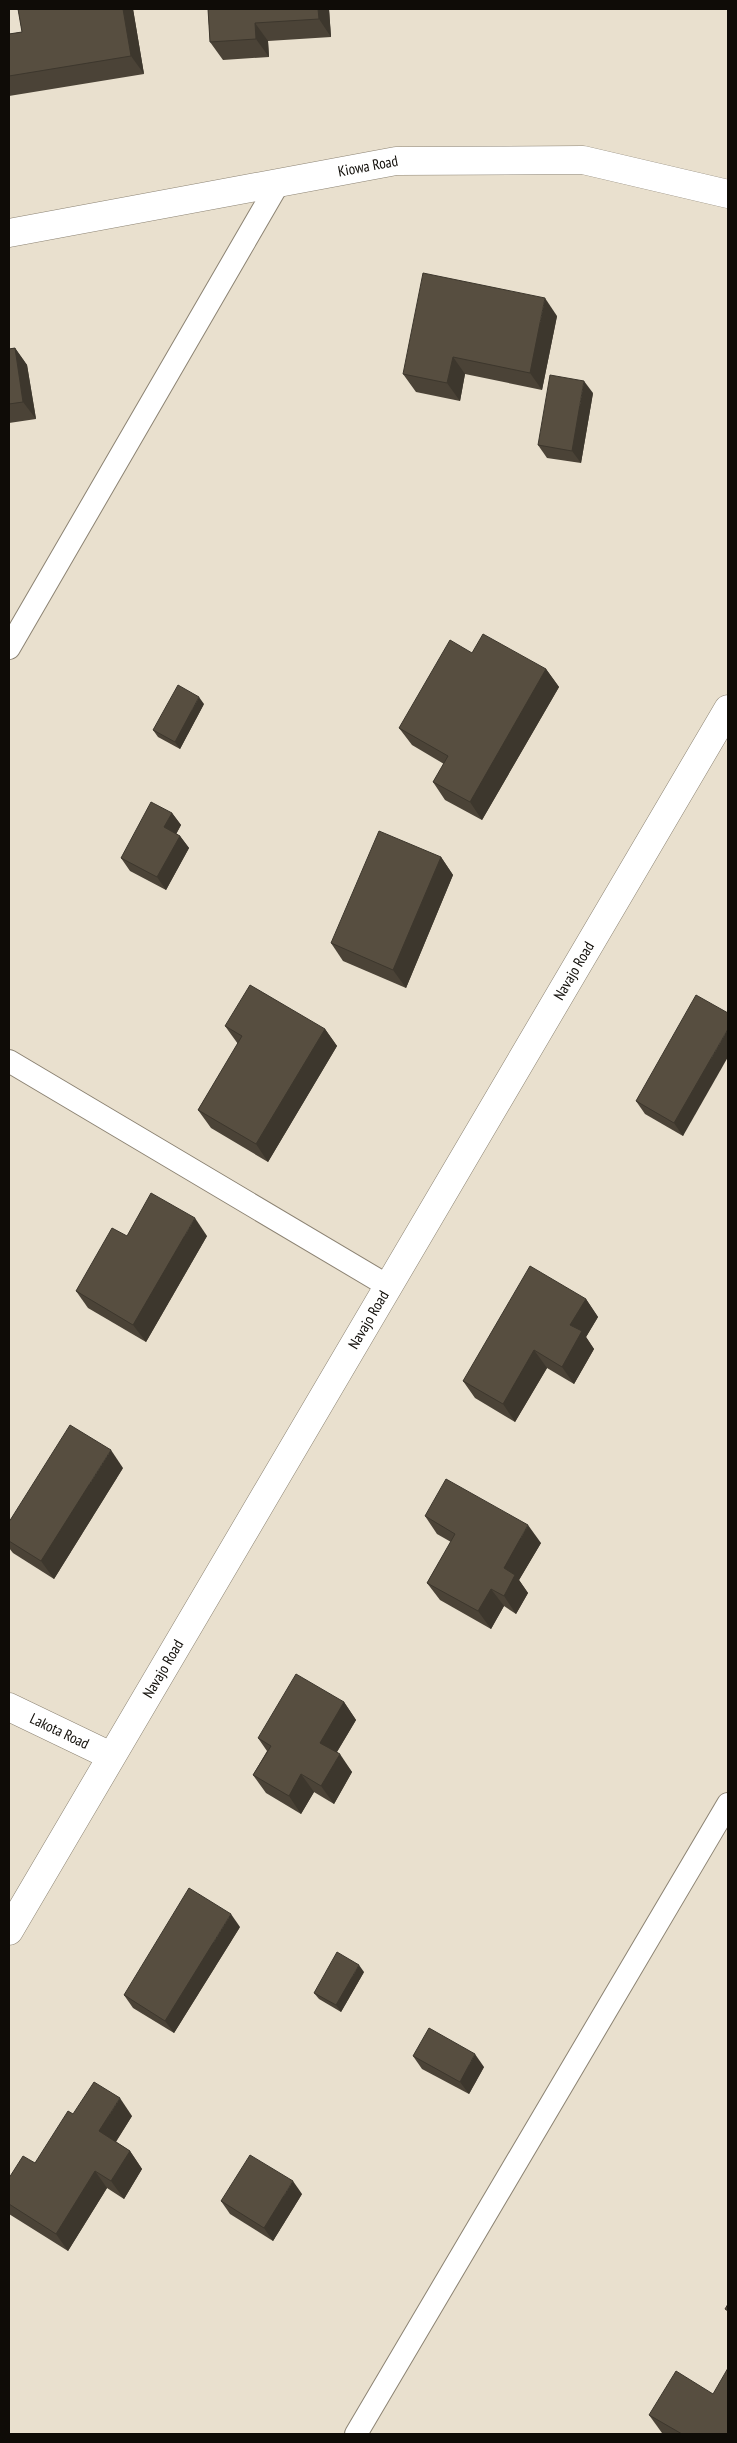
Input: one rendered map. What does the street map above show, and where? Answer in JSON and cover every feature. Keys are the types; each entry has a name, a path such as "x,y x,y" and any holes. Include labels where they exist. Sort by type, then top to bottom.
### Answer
{"main road":[{"name":"Kiowa Road","path":"9,233 396,162 583,160 728,194"},
{"name":"Navajo Road","path":"9,1931 728,709"},
{"name":"Lakota Road","path":"9,1707 111,1756"}],"lane":[{"path":"9,648 278,184"},
{"path":"9,1061 388,1286"},
{"path":"356,2434 728,1804"}],"building":[{"path":"18,9 123,9 131,56 9,76 9,34 22,32"},
{"path":"208,9 318,9 319,19 255,23 256,39 210,42"},
{"path":"423,273 545,298 530,373 453,357 447,383 403,374"},
{"path":"15,348 23,402 9,404 9,349"},
{"path":"550,375 584,381 572,451 538,445"},
{"path":"483,634 546,669 470,802 433,782 448,756 399,728 450,640 472,653"},
{"path":"178,685 199,697 175,742 153,730"},
{"path":"151,802 172,813 164,827 180,836 157,877 121,858"},
{"path":"379,831 441,857 393,970 331,943"},
{"path":"250,985 325,1029 256,1144 198,1110 242,1036 225,1026"},
{"path":"696,995 728,1013 728,1029 674,1123 636,1101"},
{"path":"151,1193 195,1218 133,1325 76,1291 112,1228 127,1236"},
{"path":"530,1266 586,1299 570,1325 582,1331 562,1367 534,1350 503,1404 463,1381"},
{"path":"70,1425 111,1450 41,1561 9,1541 9,1522"},
{"path":"446,1479 528,1525 504,1568 515,1575 504,1596 491,1589 478,1611 427,1583 455,1534 425,1516"},
{"path":"296,1674 344,1702 320,1743 340,1754 321,1786 301,1774 289,1796 253,1775 271,1746 258,1738"},
{"path":"189,1888 231,1914 165,2021 124,1995"},
{"path":"337,1952 359,1965 336,2005 314,1993"},
{"path":"429,2028 475,2054 460,2082 413,2056"},
{"path":"94,2082 120,2098 99,2131 130,2151 111,2181 95,2171 56,2234 9,2204 9,2178 23,2156 35,2163 68,2111 73,2114"},
{"path":"250,2155 293,2181 264,2228 221,2201"},
{"path":"728,2368 728,2434 682,2434 649,2415 676,2371 713,2394"}]}
